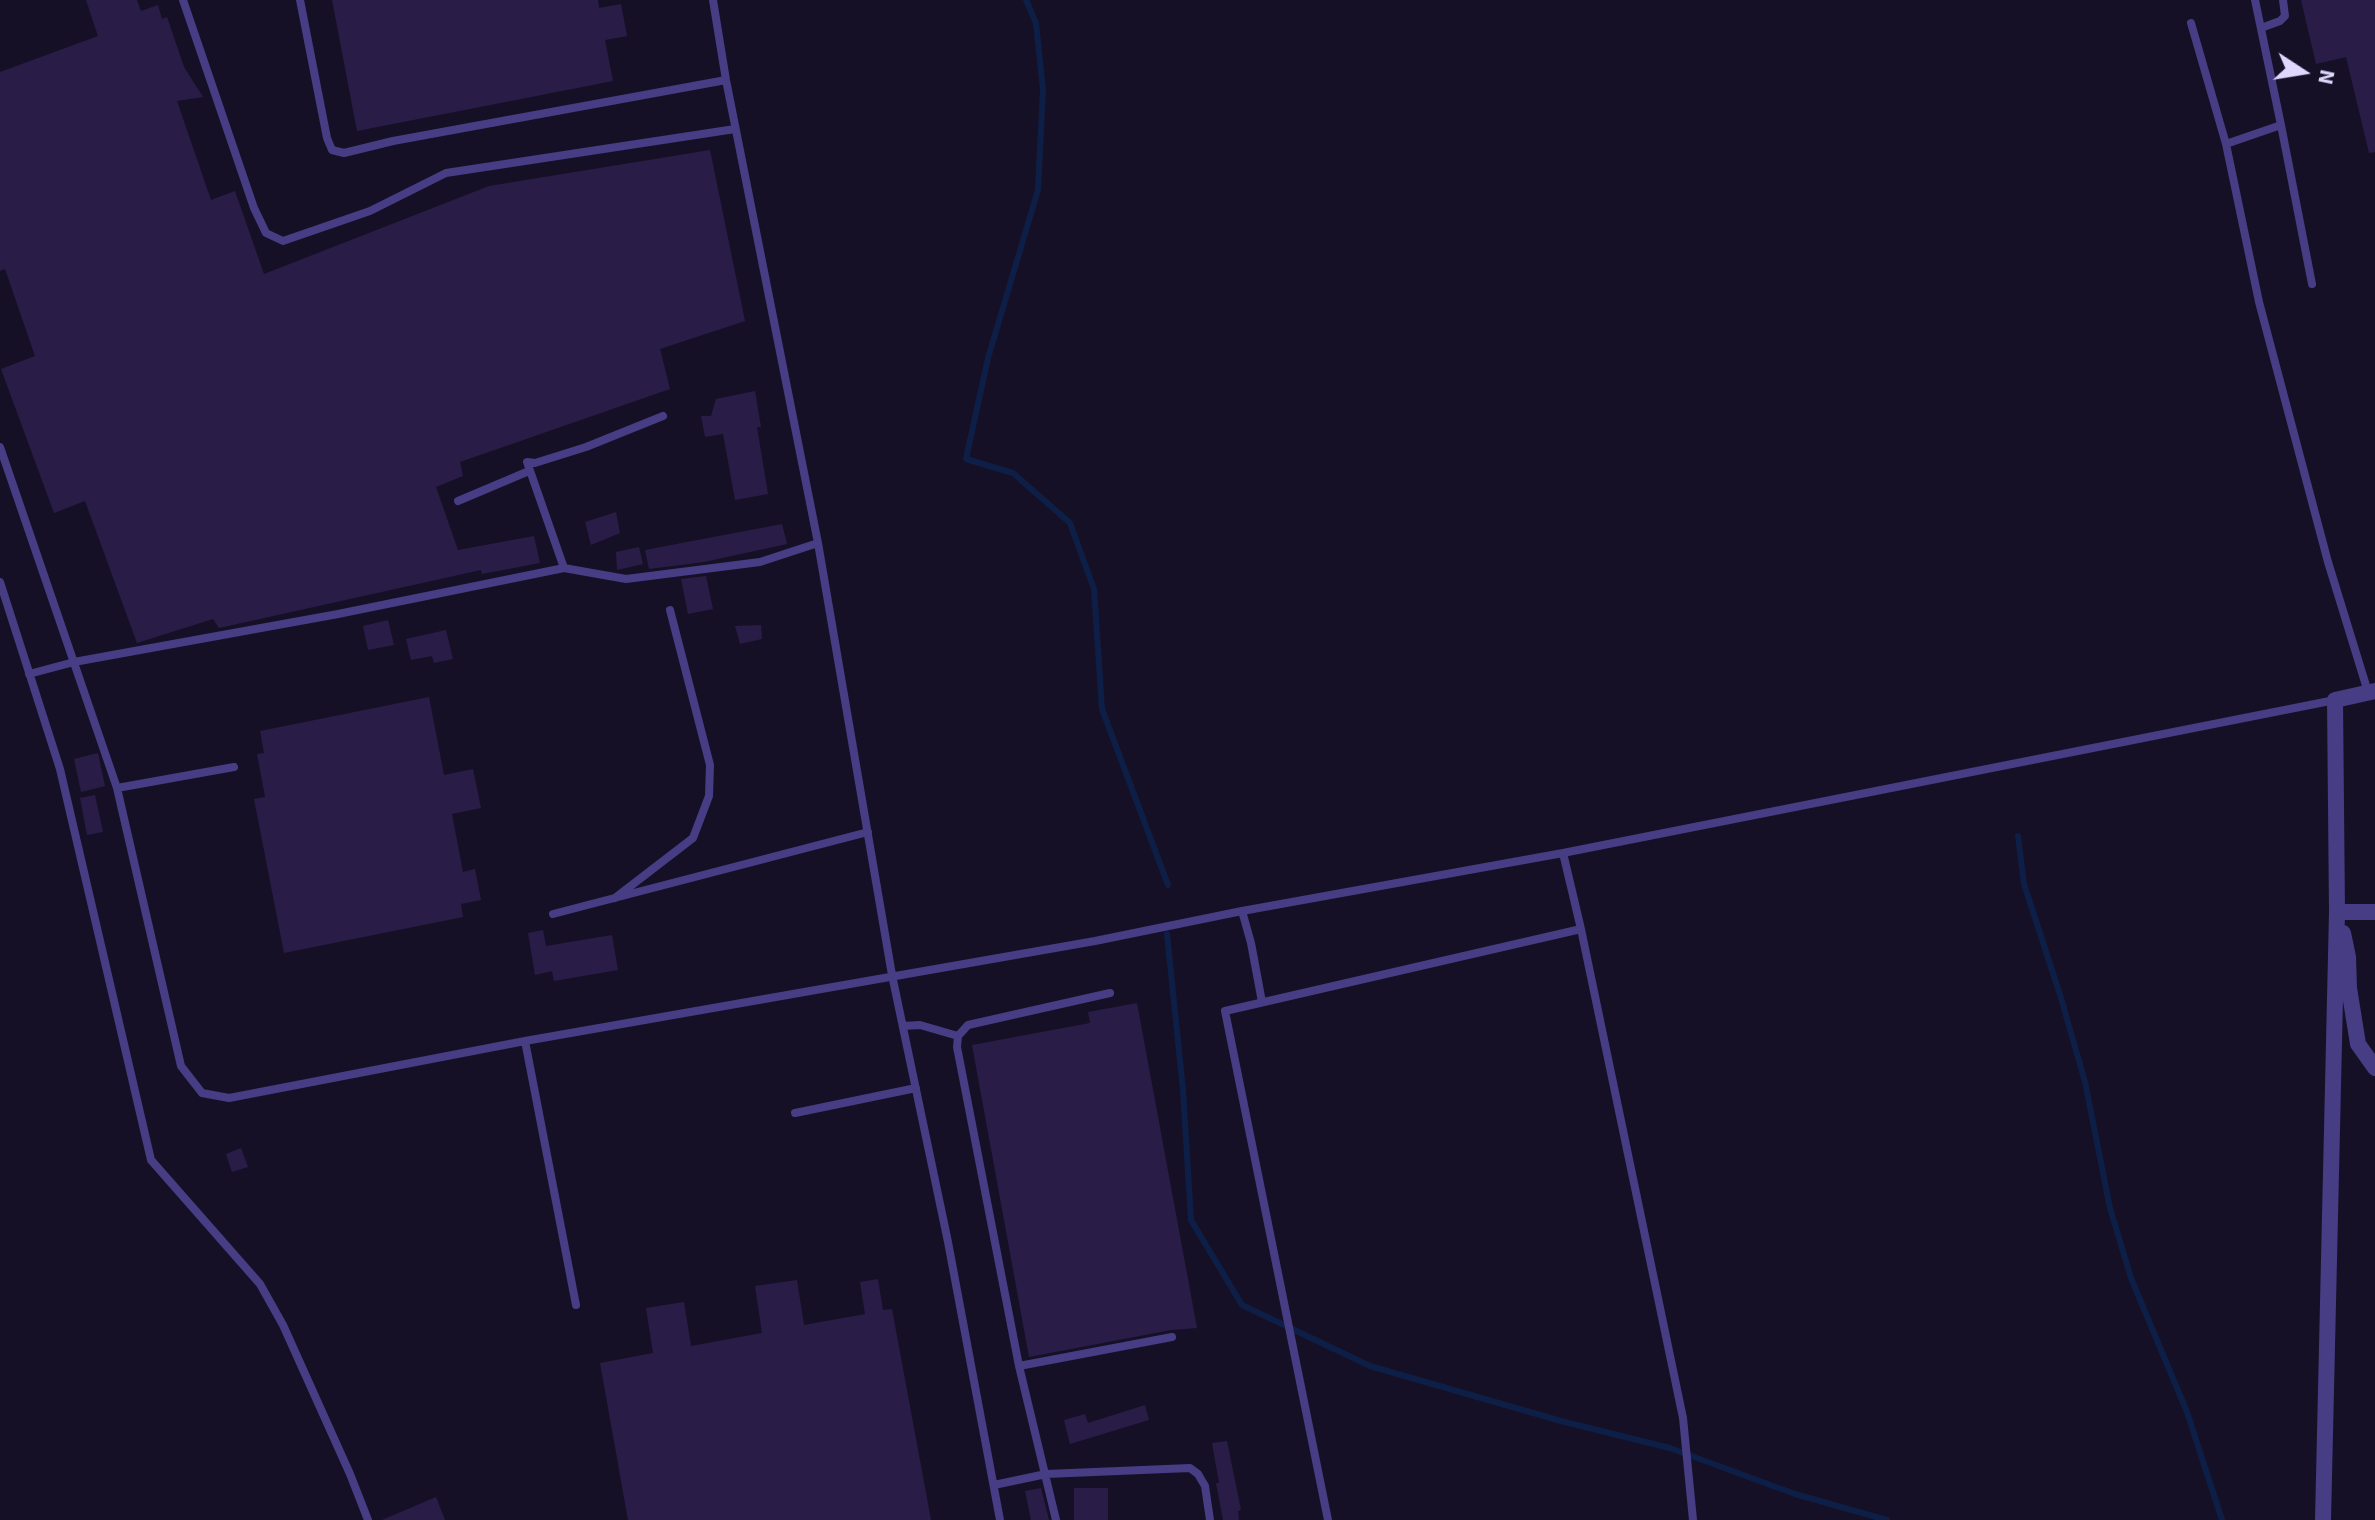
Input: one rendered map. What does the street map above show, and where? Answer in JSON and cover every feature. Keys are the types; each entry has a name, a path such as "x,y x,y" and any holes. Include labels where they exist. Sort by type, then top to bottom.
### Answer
{"street":[{"path":"2323,1520 2337,918 2335,700 2371,691"},
{"path":"2337,918 2375,912"},
{"path":"2337,918 2346,940 2349,988 2358,1044 2375,1068"}],"lane":[{"path":"183,0 254,208 266,233 283,241 370,211 446,173 735,129"},
{"path":"300,0 327,138 332,150 344,153 393,141 726,80"},
{"path":"713,0 735,129 818,543 892,975 1000,1520"},
{"path":"2255,0 2312,284"},
{"path":"2261,28 2285,16 2283,0"},
{"path":"2191,23 2226,144 2259,302 2328,562 2371,691"},
{"path":"2226,144 2281,125"},
{"path":"564,568 527,462 535,463 586,447 663,416"},
{"path":"0,447 117,788 181,1066 202,1093 229,1098 525,1041 1095,941 1563,853 2335,700"},
{"path":"458,501 529,471"},
{"path":"29,674 74,662 338,614 564,568 626,579 760,562 818,543"},
{"path":"0,582 60,769 151,1160 260,1284 283,1325 368,1520"},
{"path":"615,898 693,838 709,796 710,765 670,610"},
{"path":"117,788 234,767"},
{"path":"553,914 868,832"},
{"path":"1563,853 1683,1418 1693,1520"},
{"path":"1242,911 1262,1002"},
{"path":"1328,1520 1225,1011 1581,929"},
{"path":"1056,1520 1019,1366 957,1047 958,1036 968,1025 1110,993"},
{"path":"903,1026 920,1025 958,1036"},
{"path":"525,1041 576,1305"},
{"path":"795,1113 916,1088"},
{"path":"1019,1366 1172,1337"},
{"path":"994,1485 1046,1474 1190,1468 1205,1486 1210,1520"}],"building":[{"path":"86,0 137,0 141,11 158,5 162,19 167,17 184,67 203,97 177,101 211,200 235,191 264,274 489,186 710,150 745,321 660,349 670,389 460,462 463,476 436,487 458,550 534,536 540,563 482,574 481,570 219,628 213,619 137,643 85,501 54,513 1,369 35,356 5,269 0,271 0,72 98,36"},
{"path":"332,0 598,0 599,8 621,4 627,36 605,40 613,81 357,131"},
{"path":"2301,0 2375,0 2375,152 2369,153 2346,57 2316,64"},
{"path":"755,391 761,427 757,427 768,494 735,500 723,434 705,437 701,416 711,416 716,399"},
{"path":"616,512 620,533 591,545 585,522"},
{"path":"782,524 787,544 704,562 649,569 645,550"},
{"path":"639,547 643,564 617,570 616,552"},
{"path":"706,576 713,609 688,614 681,579"},
{"path":"388,620 394,645 368,650 363,626"},
{"path":"761,625 762,639 740,644 735,626"},
{"path":"446,630 453,659 434,663 432,656 411,660 406,639"},
{"path":"429,697 444,775 473,769 481,808 452,814 463,872 475,869 481,900 461,904 463,917 284,953 254,799 265,797 257,754 264,753 260,731"},
{"path":"98,753 105,786 81,792 74,759"},
{"path":"95,795 103,832 87,835 80,798"},
{"path":"543,930 546,946 612,935 618,970 554,981 552,971 535,975 528,933"},
{"path":"1137,1003 1197,1328 1171,1330 1029,1357 972,1045 1090,1023 1088,1012"},
{"path":"241,1148 248,1167 232,1172 226,1154"},
{"path":"878,1279 883,1310 892,1309 931,1520 628,1520 600,1363 653,1353 646,1308 684,1302 691,1346 762,1333 755,1286 797,1280 804,1325 865,1314 860,1282"},
{"path":"1145,1405 1149,1420 1070,1444 1064,1420 1085,1414 1088,1423"},
{"path":"1227,1441 1241,1510 1238,1511 1239,1520 1223,1520 1216,1483 1219,1483 1212,1443"},
{"path":"1041,1488 1049,1520 1031,1520 1025,1491"},
{"path":"1074,1488 1108,1488 1108,1520 1074,1520"},
{"path":"436,1497 445,1520 382,1520"}],"waterway":[{"path":"1026,0 1036,23 1043,90 1038,190 988,358 966,459 1013,473 1070,523 1094,589 1102,709 1168,885"},
{"path":"2018,836 2024,884 2085,1082 2110,1208 2131,1278 2187,1412 2222,1520"},
{"path":"1167,934 1183,1090 1191,1220 1242,1305 1370,1366 1561,1421 1670,1448 1795,1494 1887,1520"}]}
